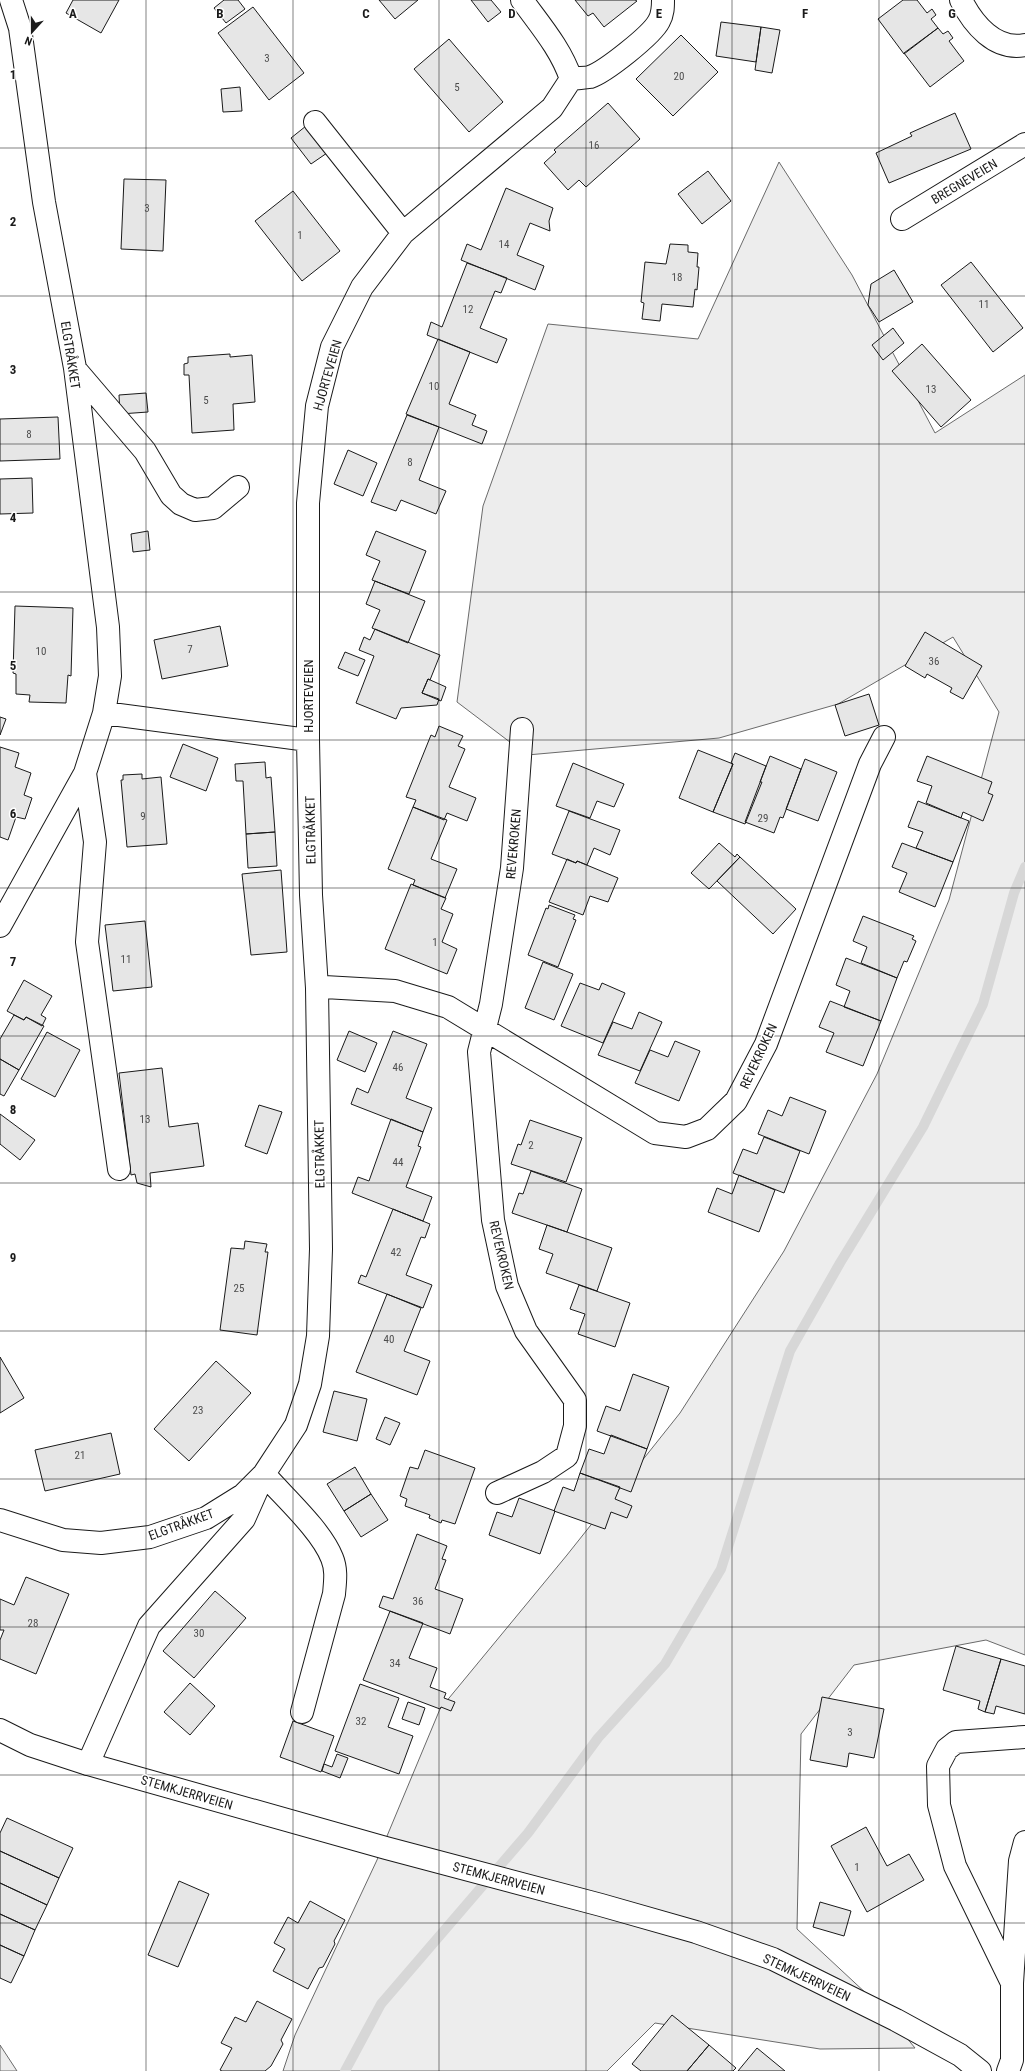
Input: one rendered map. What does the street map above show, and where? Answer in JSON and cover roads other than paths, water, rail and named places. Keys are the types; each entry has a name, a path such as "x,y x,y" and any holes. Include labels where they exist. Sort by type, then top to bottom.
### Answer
{"street":[{"name":"ELGTRÅKKET","path":"0,926 85,772 104,713 110,676 108,627 75,368 44,202 20,28 11,0"},
{"path":"522,0 552,41 567,67 571,79 589,77 602,71 636,46 659,22 663,13 663,0"},
{"path":"961,0 968,15 985,35 1007,45 1025,45"},
{"name":"HJORTEVEIEN","path":"308,740 308,503 317,406 332,347 362,287 403,233 552,108 571,79"},
{"path":"314,122 403,233"},
{"name":"BREGNEVEIEN","path":"902,219 1025,144"},
{"path":"75,368 145,452 171,495 181,504 195,510 212,508 238,487"},
{"path":"104,713 308,740"},
{"name":"REVEKROKEN","path":"497,1493 543,1472 567,1456 575,1426 575,1400 526,1331 507,1286 493,1212 479,1052 491,1004 512,868 522,729"},
{"name":"REVEKROKEN","path":"317,988 324,987 394,991 448,1007 655,1132 686,1137 707,1129 736,1100 766,1044 870,764 884,736"},
{"name":"ELGTRÅKKET","path":"0,1520 63,1540 101,1543 150,1537 206,1518 243,1495 264,1474 296,1425 310,1384 318,1336 321,1249 317,988 311,895 308,740"},
{"name":"ELGTRÅKKET","path":"85,772 95,842 86,942 119,1169"},
{"path":"88,1764 149,1626 244,1519 264,1474 322,1538 333,1559 336,1576 334,1594 302,1712"},
{"name":"STEMKJERRVEIEN","path":"0,1730 30,1745 88,1764 386,1848 601,1905 696,1932 772,1959 896,2020 960,2055 980,2071"},
{"path":"1012,1983 955,1866 939,1805 938,1766 947,1749 956,1742 1025,1737"},
{"path":"1008,2071 1012,2060 1012,1983 1020,1861 1025,1842"}],"waterway":[{"path":"345,2071 381,2004 528,1833 598,1738 665,1664 721,1569 790,1351 840,1263 923,1127 983,1004 1014,893 1025,867"}]}
